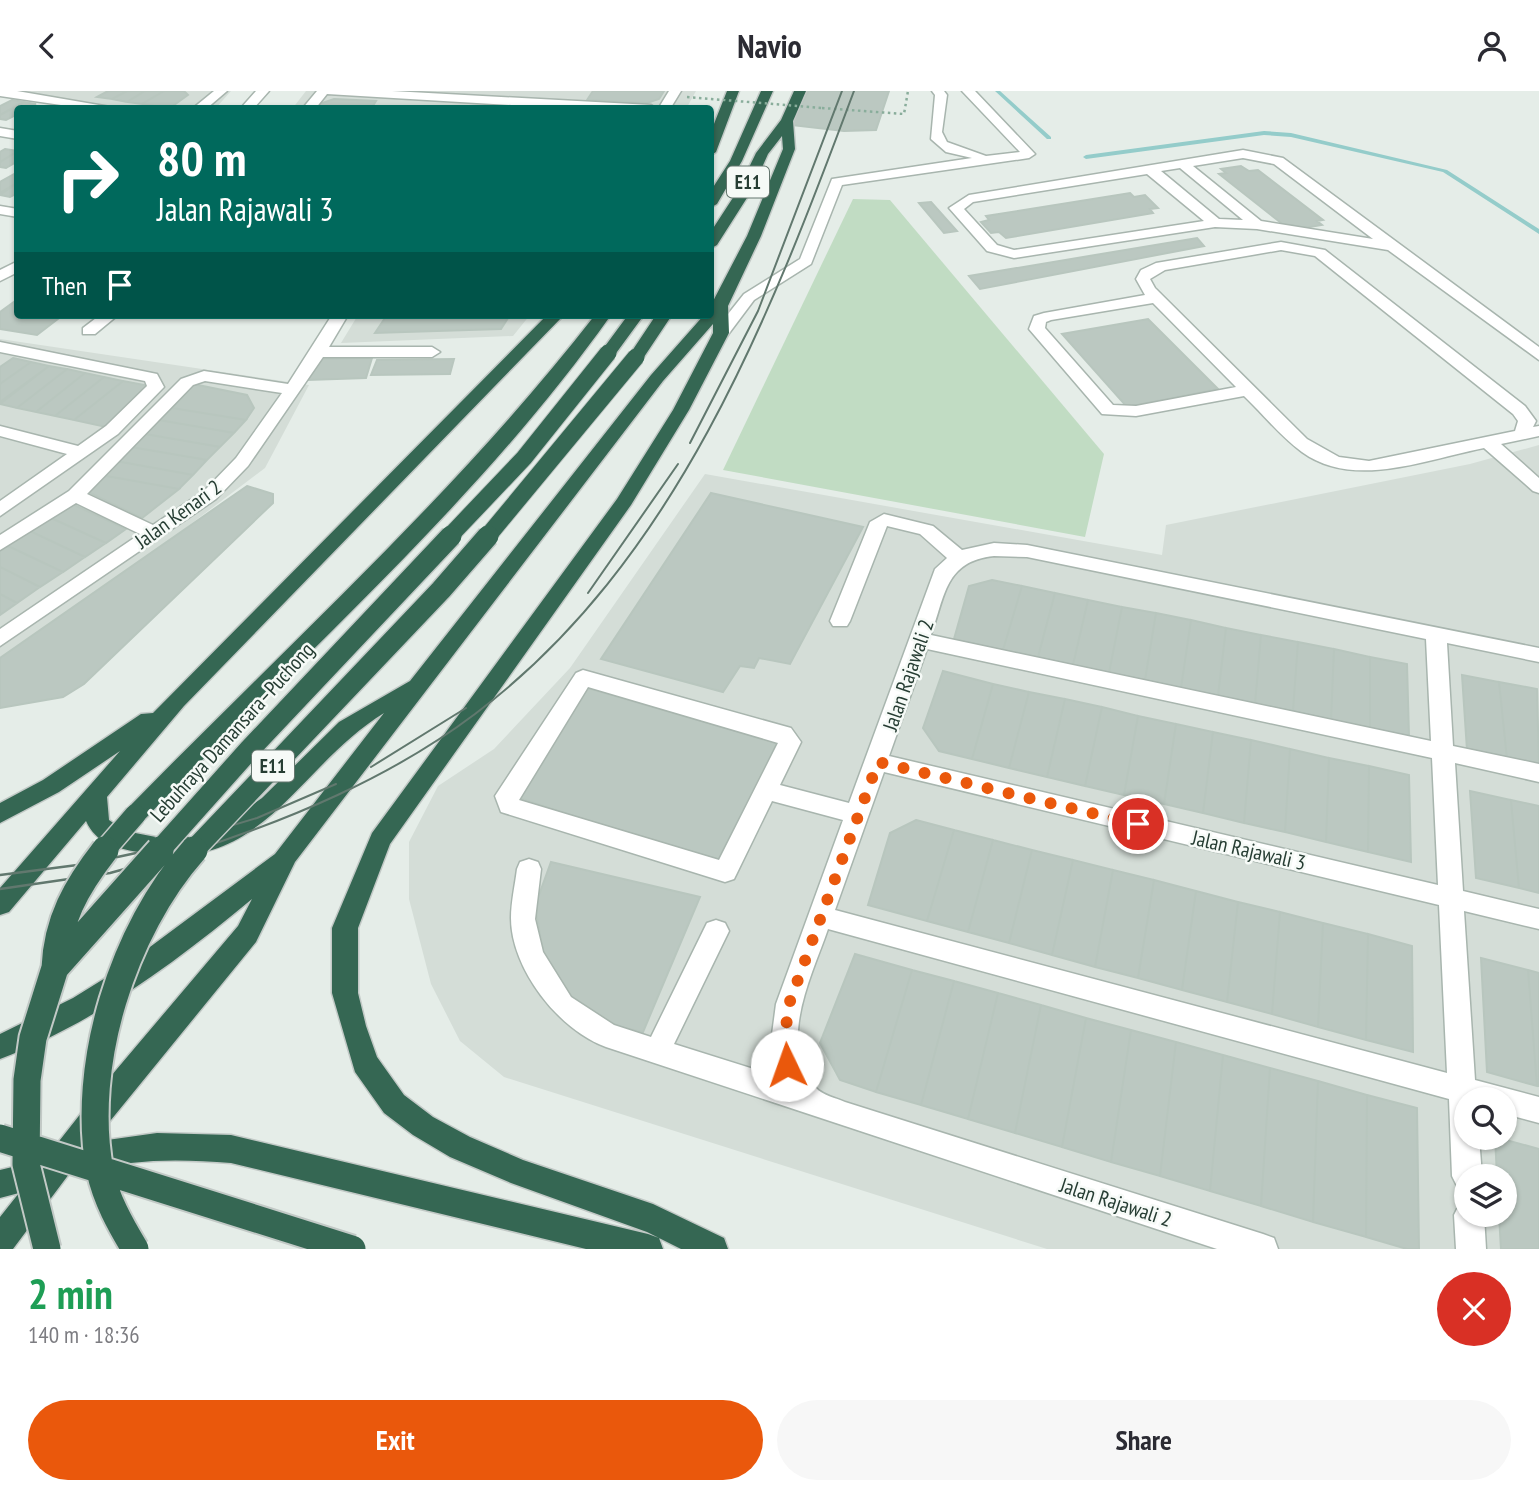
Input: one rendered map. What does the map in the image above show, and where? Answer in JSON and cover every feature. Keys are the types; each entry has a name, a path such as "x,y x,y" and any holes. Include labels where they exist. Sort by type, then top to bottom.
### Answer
{"highway":[{"path":"714,139 733,91"},
{"name":"E11","path":"714,197 736,161 766,91"},
{"name":"E11","path":"714,239 745,190 762,153 787,121 800,91"},
{"path":"714,172 760,105"},
{"path":"714,124 722,114"},
{"path":"714,313 720,306 754,236 789,149 787,121"},
{"path":"713,1249 653,1219 521,1173 460,1147 423,1126 394,1104 365,1063 353,1026 345,993 345,928 380,840 625,501 681,410 721,333 720,306"},
{"path":"0,905 176,701 552,319"},
{"path":"55,968 54,946 67,906 108,845 211,733 300,650 488,455 579,348 600,319"},
{"name":"Lebuhraya Damansara–Puchong","path":"47,1249 26,1164 27,1080 33,1038 55,968 249,750 524,458 633,319"},
{"name":"E11","path":"135,1249 115,1220 101,1181 94,1139 96,1084 122,967 164,889 191,853 441,590 548,467 636,357 661,319"},
{"path":"0,1241 110,1098 247,934 286,856 657,378 709,319"},
{"path":"96,792 94,813 99,827 108,835 160,846 213,841 241,831 265,813 341,732 425,679"},
{"path":"0,814 51,786 176,701"},
{"path":"0,1047 83,1006 122,980 229,904 286,856"},
{"path":"0,1138 352,1249"},
{"path":"0,1184 107,1151 164,1146 231,1149 649,1249"}],"street":[{"path":"203,105 221,91"},
{"path":"250,105 263,91"},
{"path":"311,105 323,91"},
{"path":"328,91 396,95 419,93 578,105"},
{"path":"573,104 582,91"},
{"path":"937,91 941,95 933,127 939,142 957,151 996,159"},
{"path":"721,333 749,297 806,261 837,181 1029,154 968,91"},
{"path":"0,92 89,105"},
{"path":"388,105 396,95"},
{"path":"1392,246 1257,225 1215,223 1014,254 992,248 956,208 970,199 1243,154 1268,157 1285,165 1539,355"},
{"path":"1184,165 1257,225"},
{"path":"1151,170 1215,223"},
{"path":"1281,246 1320,253 1519,410 1531,433 1369,466 1342,464 1311,452 1249,390 1156,298 1143,279 1146,273 1161,266 1281,246"},
{"path":"1156,298 1049,316 1039,319 1037,330 1108,410 1136,411 1249,390"},
{"path":"89,331 105,319"},
{"name":"Jalan Kenari 2","path":"0,639 210,495 242,462 338,319"},
{"path":"0,347 152,377 156,387 113,430 0,510"},
{"path":"318,352 432,352"},
{"path":"0,544 75,495 187,382 204,376 291,389"},
{"path":"0,431 80,452"},
{"path":"1488,442 1539,487"},
{"path":"75,495 153,533"},
{"path":"840,621 879,522 884,520 926,530 958,557 1000,549 1027,551 1539,656"},
{"name":"Jalan Rajawali 2","path":"958,557 945,569 789,1004 784,1042 787,1065 807,1099 842,1114 1263,1249"},
{"path":"1436,637 1461,1087"},
{"path":"920,641 1539,773"},
{"path":"583,678 783,734 790,742 766,790 725,872 509,806 507,796 583,678"},
{"name":"Jalan Rajawali 3","path":"878,762 1539,919"},
{"path":"766,790 859,815"},
{"path":"529,869 523,919 531,955 562,1005 606,1034 807,1099"},
{"path":"819,916 1454,1087"},
{"path":"658,1049 716,931"},
{"path":"1517,1104 1539,1110"},
{"path":"1470,1227 1471,1249"}],"path":[{"path":"681,94 904,114 908,91"}],"shaded area":[{"path":"0,91 231,91 219,105 89,105"},
{"path":"306,91 696,91 688,105 295,105"},
{"path":"356,319 527,319 513,336 341,343"},
{"path":"0,339 309,385 265,468 0,668"},
{"path":"1539,445 1539,1249 1047,1249 504,1077 460,1041 431,984 409,899 409,842 438,786 494,749 570,668 705,474 1162,555 1166,525 1470,464"}],"green space":[{"path":"853,199 890,200 1104,454 1085,537 723,470"}],"building":[{"path":"108,91 127,91 112,99 97,97"},
{"path":"127,91 145,91 127,102 112,99"},
{"path":"145,91 164,91 142,104 127,102"},
{"path":"164,91 184,91 188,95 174,105 142,104"},
{"path":"593,91 664,91 659,99 647,103 587,100"},
{"path":"808,91 889,91 876,130 844,131 791,125"},
{"path":"334,99 376,101 374,105 319,104"},
{"path":"12,100 24,102 14,105 0,115 0,106"},
{"path":"14,107 14,116 6,120 0,119 0,115"},
{"path":"5,149 14,150 14,153 0,162 0,152"},
{"path":"14,153 14,163 6,168 0,167 0,162"},
{"path":"1241,166 1249,171 1258,170 1323,220 1317,221 1322,225 1298,229 1293,225 1285,226 1219,174 1226,173 1221,169"},
{"path":"14,174 14,184 0,193 0,182"},
{"path":"14,185 14,195 0,195"},
{"path":"1130,193 1134,197 1145,195 1158,208 1150,209 1153,213 1006,238 999,232 991,233 981,222 989,220 986,216"},
{"path":"931,202 957,231 944,233 919,203"},
{"path":"1197,238 1204,246 980,289 969,276"},
{"path":"14,302 14,319 58,319 37,335 0,329 0,312"},
{"path":"384,319 507,319 501,329 375,333"},
{"path":"1148,319 1218,389 1127,407 1062,334"},
{"path":"13,358 31,362 0,384 0,367"},
{"path":"372,358 366,378 308,380 316,359"},
{"path":"454,359 450,374 371,375 377,360"},
{"path":"31,362 49,366 0,402 0,384"},
{"path":"49,366 67,369 17,408 0,404"},
{"path":"67,369 85,373 36,412 17,408"},
{"path":"85,373 104,377 55,416 36,412"},
{"path":"104,377 123,381 74,420 55,416"},
{"path":"123,381 150,386 106,427 74,420"},
{"path":"193,384 247,395 254,408 246,420 172,408"},
{"path":"172,408 246,420 234,433 159,420"},
{"path":"159,420 234,433 220,447 145,434"},
{"path":"145,434 220,447 207,460 131,447"},
{"path":"131,447 207,460 193,475 116,461"},
{"path":"116,461 193,475 179,489 101,475"},
{"path":"101,475 179,489 142,518 84,490"},
{"path":"247,486 273,494 273,503 84,684 63,697 0,708 0,658"},
{"path":"711,493 863,527 790,664 759,658 754,668 740,666 723,692 601,659"},
{"path":"72,504 126,529 106,543 51,518"},
{"path":"51,518 106,543 85,557 30,531"},
{"path":"30,531 85,557 63,572 8,546"},
{"path":"8,546 63,572 40,587 0,567 0,551"},
{"path":"0,567 40,587 17,603 0,594"},
{"path":"992,580 1022,586 1003,650 954,639 969,586"},
{"path":"1022,586 1055,593 1038,657 1003,650"},
{"path":"1055,593 1088,600 1073,665 1038,657"},
{"path":"0,594 17,603 0,615"},
{"path":"1088,600 1122,607 1109,673 1073,665"},
{"path":"1122,607 1156,613 1145,680 1109,673"},
{"path":"1156,613 1191,620 1181,688 1145,680"},
{"path":"1191,620 1226,628 1218,696 1181,688"},
{"path":"1226,628 1261,635 1255,704 1218,696"},
{"path":"1261,635 1298,642 1293,711 1255,704"},
{"path":"1298,642 1334,649 1331,720 1293,711"},
{"path":"1334,649 1370,657 1370,728 1331,720"},
{"path":"1370,657 1407,664 1409,736 1370,728"},
{"path":"943,671 993,684 972,759 939,751 923,728"},
{"path":"1462,675 1499,682 1507,759 1467,750"},
{"path":"1499,682 1537,689 1539,765 1507,759"},
{"path":"993,684 1029,692 1009,768 972,759"},
{"path":"584,687 784,745 717,864 513,796"},
{"path":"1029,692 1065,699 1047,777 1009,768"},
{"path":"1065,699 1102,707 1085,786 1047,777"},
{"path":"1102,707 1138,716 1124,795 1085,786"},
{"path":"1138,716 1176,724 1164,804 1124,795"},
{"path":"1176,724 1213,732 1203,813 1164,804"},
{"path":"1213,732 1251,740 1244,823 1203,813"},
{"path":"1251,740 1290,749 1285,832 1244,823"},
{"path":"1290,749 1329,758 1326,842 1285,832"},
{"path":"1329,758 1369,766 1368,852 1326,842"},
{"path":"1369,766 1409,775 1411,862 1368,852"},
{"path":"1470,791 1511,800 1519,888 1476,878"},
{"path":"1511,800 1539,806 1539,893 1519,888"},
{"path":"916,820 954,830 927,921 868,905 890,833"},
{"path":"954,830 993,840 968,932 927,921"},
{"path":"993,840 1032,850 1009,943 968,932"},
{"path":"1032,850 1073,860 1052,955 1009,943"},
{"path":"1073,860 1113,870 1095,967 1052,955"},
{"path":"551,862 700,897 643,1032 615,1026 571,996 543,952 535,906"},
{"path":"1113,870 1154,880 1138,978 1095,967"},
{"path":"1154,880 1196,891 1182,990 1138,978"},
{"path":"1196,891 1238,902 1227,1002 1182,990"},
{"path":"1238,902 1280,912 1272,1014 1227,1002"},
{"path":"1280,912 1323,923 1318,1027 1272,1014"},
{"path":"1323,923 1368,934 1366,1040 1318,1027"},
{"path":"1368,934 1412,946 1413,1052 1366,1040"},
{"path":"855,954 912,970 876,1092 840,1080 820,1043"},
{"path":"1481,958 1528,970 1537,1086 1487,1072"},
{"path":"912,970 954,981 921,1105 876,1092"},
{"path":"1528,970 1539,973 1539,1086 1537,1086"},
{"path":"954,981 998,993 968,1119 921,1105"},
{"path":"998,993 1041,1005 1015,1133 968,1119"},
{"path":"1041,1005 1086,1018 1062,1147 1015,1133"},
{"path":"1086,1018 1131,1030 1111,1162 1062,1147"},
{"path":"1131,1030 1176,1042 1160,1176 1111,1162"},
{"path":"1176,1042 1223,1055 1210,1191 1160,1176"},
{"path":"1223,1055 1270,1068 1261,1206 1210,1191"},
{"path":"1270,1068 1318,1081 1313,1222 1261,1206"},
{"path":"1318,1081 1367,1095 1366,1237 1313,1222"},
{"path":"1367,1095 1417,1108 1419,1249 1407,1249 1366,1237"},
{"path":"1517,1143 1539,1149 1539,1249 1501,1249 1500,1227 1517,1227 1517,1164 1496,1164 1496,1150 1517,1150"}],"waterway":[{"path":"997,91 1049,138"},
{"path":"1086,157 1264,133 1291,135 1445,171 1539,232"}],"tram line":[{"path":"690,443 758,311 842,91"},
{"path":"189,852 264,826 338,795 409,758 442,737 475,714 546,653 607,585 661,510 708,431 750,348 822,177 854,91"},
{"path":"588,593 678,464"},
{"path":"371,767 466,708"},
{"path":"149,850 257,818 336,784"},
{"path":"0,875 85,864 149,850"},
{"path":"143,852 149,850"},
{"path":"0,889 110,873 194,850"}],"route":[{"path":"787,1065 784,1042 789,1004 819,916 878,762 1138,824"}]}
